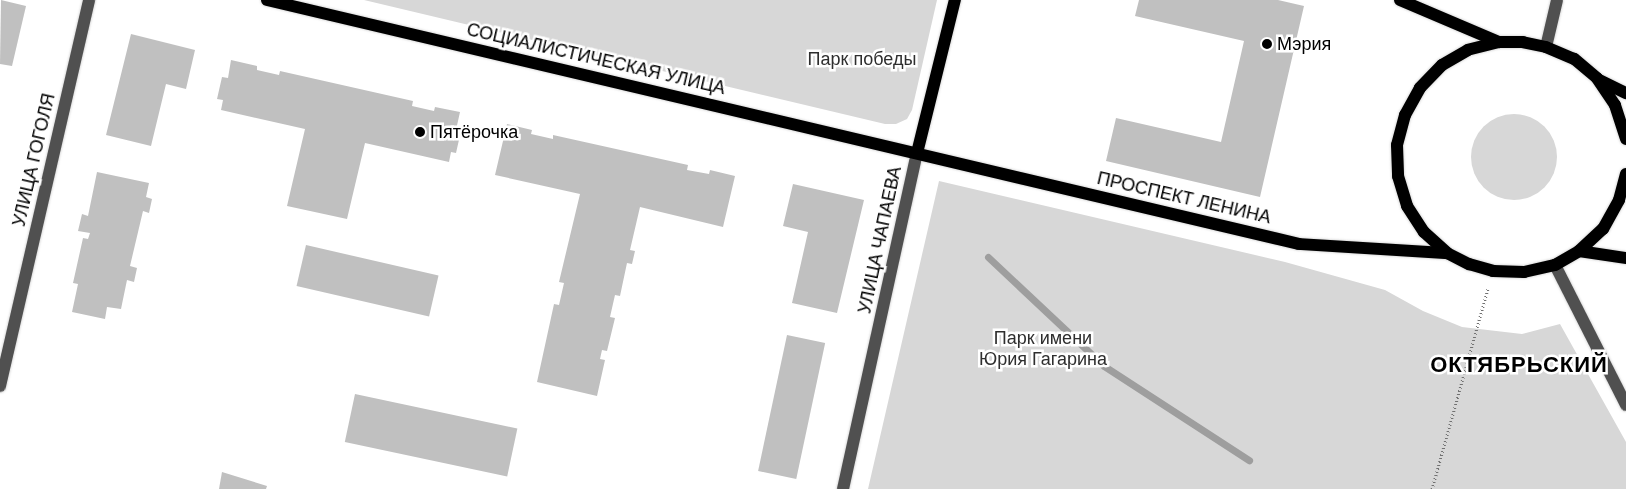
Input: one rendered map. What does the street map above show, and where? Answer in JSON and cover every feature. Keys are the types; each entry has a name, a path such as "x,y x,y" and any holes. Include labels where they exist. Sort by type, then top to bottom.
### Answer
{"main road":[{"name":"СОЦИАЛИСТИЧЕСКАЯ УЛИЦА","path":"267,0 917,153"},
{"name":"УЛИЦА ЧАПАЕВА","path":"917,153 955,0"},
{"path":"1400,0 1499,42"},
{"path":"1626,93 1597,78 1574,59 1546,47 1523,42 1499,42 1468,50 1442,65 1420,88 1404,115 1397,145 1398,176 1407,206 1424,232 1447,252 1469,264 1493,271 1524,272 1554,265 1579,251 1603,229 1619,200 1626,174"},
{"path":"1597,78 1616,105 1626,139"},
{"name":"ПРОСПЕКТ ЛЕНИНА","path":"917,153 1299,244 1447,252"},
{"path":"1579,251 1626,258"}],"street":[{"name":"УЛИЦА ГОГОЛЯ","path":"0,386 89,0"},
{"path":"1546,47 1557,0"},
{"name":"УЛИЦА ЧАПАЕВА","path":"843,489 917,153"},
{"path":"1554,265 1626,405"}],"path":[{"path":"1432,489 1493,271"}],"green space":[{"name":"Парк победы","path":"364,0 937,0 912,110 907,119 896,124 885,124"},
{"path":"1514,114 1530,118 1544,127 1553,141 1557,157 1553,173 1544,187 1530,196 1514,200 1498,196 1484,187 1475,173 1471,157 1475,141 1484,127 1498,118"},
{"name":"Парк имени Юрия Гагарина","path":"939,181 1285,262 1385,290 1423,311 1462,327 1522,334 1560,324 1626,442 1626,489 868,489"}],"building":[{"path":"1,0 26,6 12,66 0,64"},
{"path":"1139,0 1278,0 1304,6 1260,197 1106,161 1116,118 1221,142 1244,41 1135,16"},
{"path":"131,34 195,50 186,89 166,84 151,146 106,135"},
{"path":"231,60 257,66 257,70 279,75 280,71 413,101 412,106 434,111 435,107 460,112 456,130 461,131 456,153 451,152 449,162 365,143 347,219 287,206 305,129 221,110 223,100 217,99 222,77 228,78"},
{"path":"507,124 532,130 531,134 553,139 553,135 688,165 687,170 709,174 710,170 735,176 723,227 640,207 630,250 635,251 632,264 627,263 620,296 615,295 610,317 615,318 607,351 602,350 600,359 605,360 597,396 537,382 554,304 559,305 564,283 559,282 580,194 495,175"},
{"path":"97,172 149,183 146,197 152,199 149,213 143,211 130,266 137,268 134,282 127,280 121,309 107,307 105,319 72,312 78,284 73,283 83,238 88,239 90,233 78,231 82,214 88,216"},
{"path":"793,184 864,200 837,313 792,303 808,232 783,226"},
{"path":"306,245 439,276 429,317 297,286"},
{"path":"787,335 825,343 796,479 758,471"},
{"path":"355,394 517,429 507,476 345,442"},
{"path":"222,472 267,486 266,489 219,489"}],"waterway":[{"path":"988,257 1104,366 1249,460"}],"place":[{"name":"Мэрия","path":"1267,44"},
{"name":"Пятёрочка","path":"420,132"}],"district":[{"name":"ОКТЯБРЬСКИЙ","path":"1519,365"}]}
